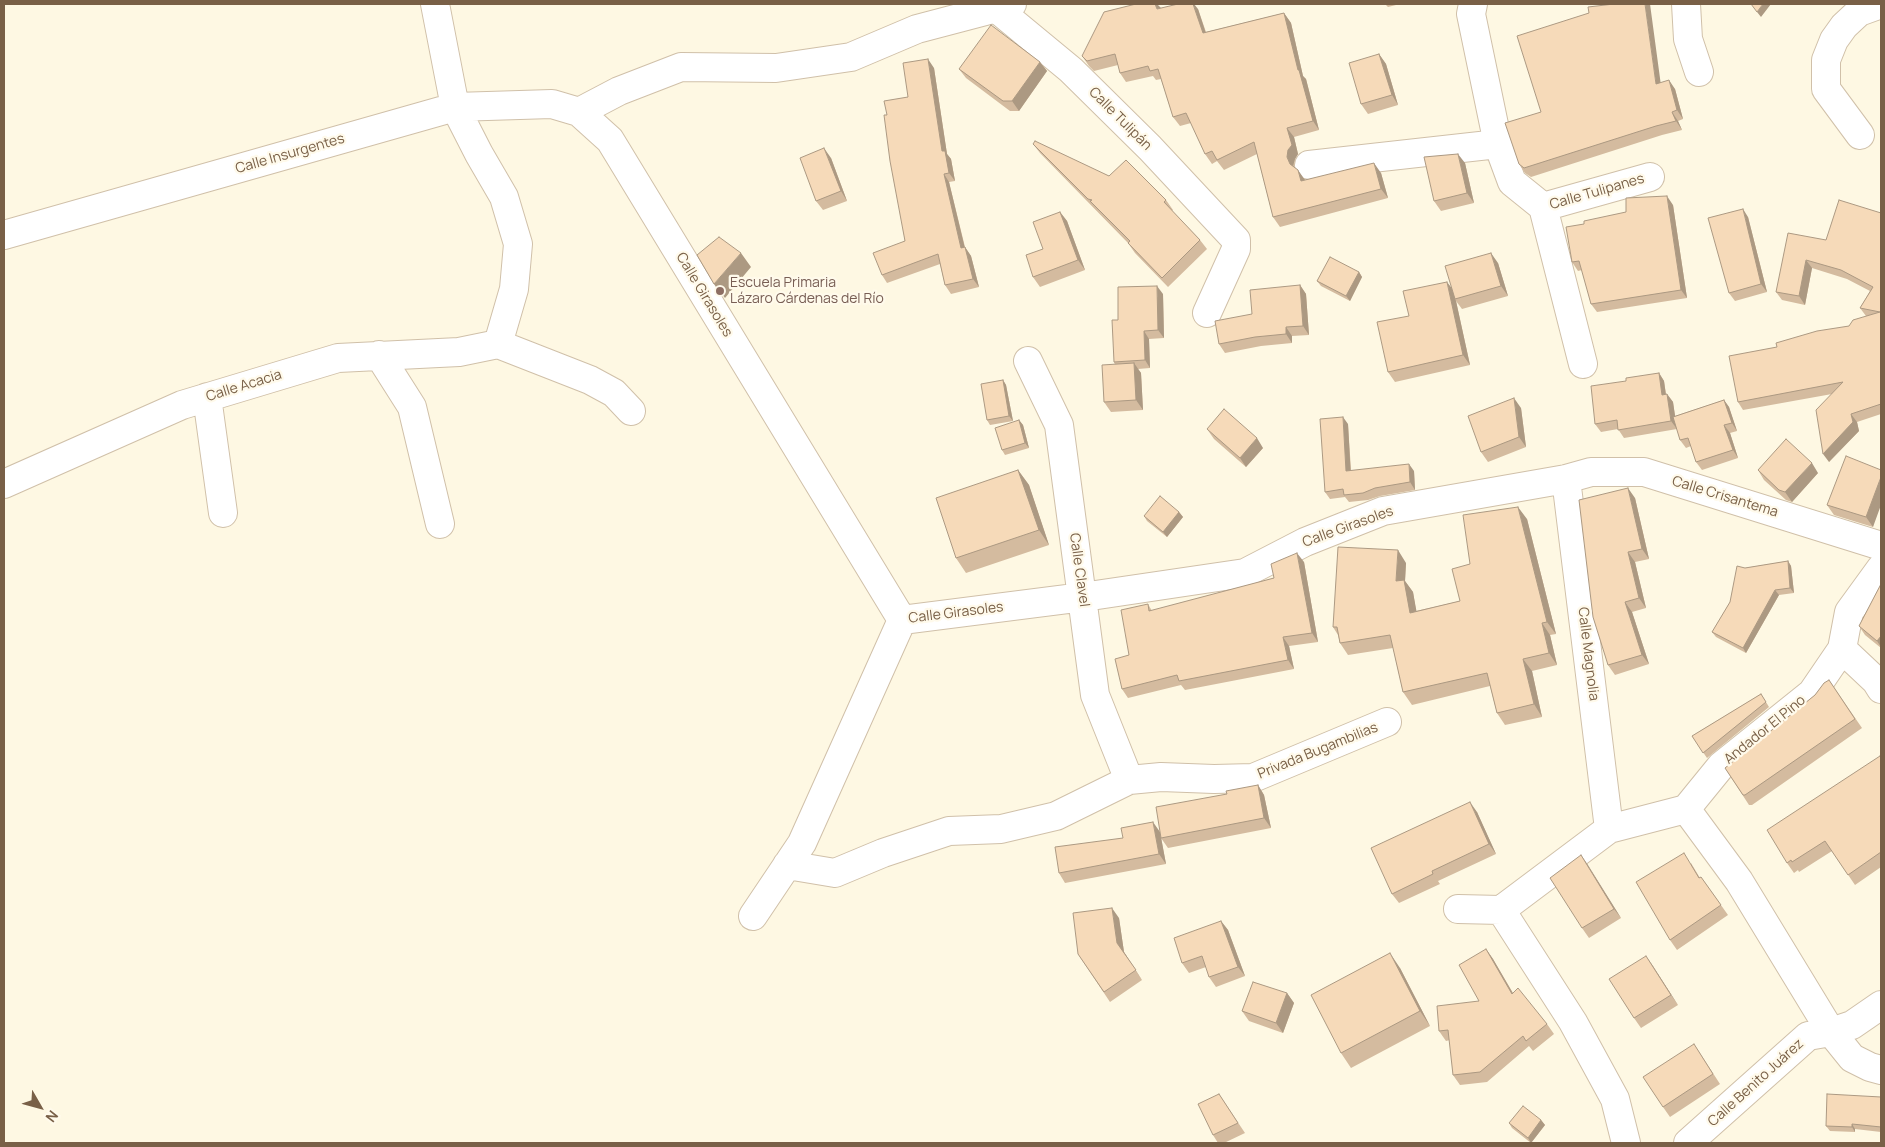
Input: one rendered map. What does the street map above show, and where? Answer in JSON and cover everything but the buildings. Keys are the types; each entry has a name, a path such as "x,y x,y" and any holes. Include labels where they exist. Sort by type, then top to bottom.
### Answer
{"street":[{"path":"435,4 456,107 478,154 504,197 518,244 514,289 498,344 590,380 614,393 631,411"},
{"path":"1686,4 1688,39 1699,72"},
{"path":"1860,135 1826,89 1826,60 1834,40 1844,26 1860,12 1881,4"},
{"path":"579,112 619,91 681,67 776,68 851,58 917,29 999,5"},
{"name":"Calle Tulipán","path":"999,5 1071,70 1150,148 1236,240 1236,249 1207,313"},
{"path":"1471,7 1498,144 1512,182 1543,207 1582,364"},
{"name":"Calle Insurgentes","path":"4,235 456,107 552,104 579,112"},
{"name":"Calle Girasoles","path":"579,112 610,140 902,620 1245,574 1305,542 1383,511 1566,479"},
{"path":"1309,165 1498,144"},
{"name":"Calle Tulipanes","path":"1543,207 1650,177"},
{"name":"Calle Acacia","path":"4,484 182,405 338,358 459,352 498,344"},
{"path":"378,355 412,407 440,524"},
{"name":"Calle Clavel","path":"1028,361 1059,425 1095,695 1129,780"},
{"path":"207,397 223,513"},
{"name":"Calle Crisantema","path":"1566,479 1591,472 1644,472 1881,546"},
{"name":"Calle Magnolia","path":"1566,479 1610,829"},
{"path":"1880,682 1842,649 1849,612 1881,568"},
{"path":"753,916 802,843 902,620"},
{"name":"Andador El Pino","path":"1686,809 1721,766 1812,692 1842,649"},
{"name":"Privada Bugambilias","path":"1129,780 1161,777 1253,778 1387,722"},
{"path":"787,865 835,874 883,853 949,831 1001,829 1056,816 1129,780"},
{"path":"1458,909 1501,910 1610,829 1686,809 1739,881 1832,1032 1852,1058 1881,1070"},
{"path":"1501,910 1572,1022 1615,1099 1626,1143"},
{"name":"Calle Benito Juárez","path":"1688,1143 1808,1036 1832,1032 1852,1025 1881,1005"}],"place":[{"name":"Escuela Primaria Lázaro Cárdenas del Río","path":"720,291"}]}
